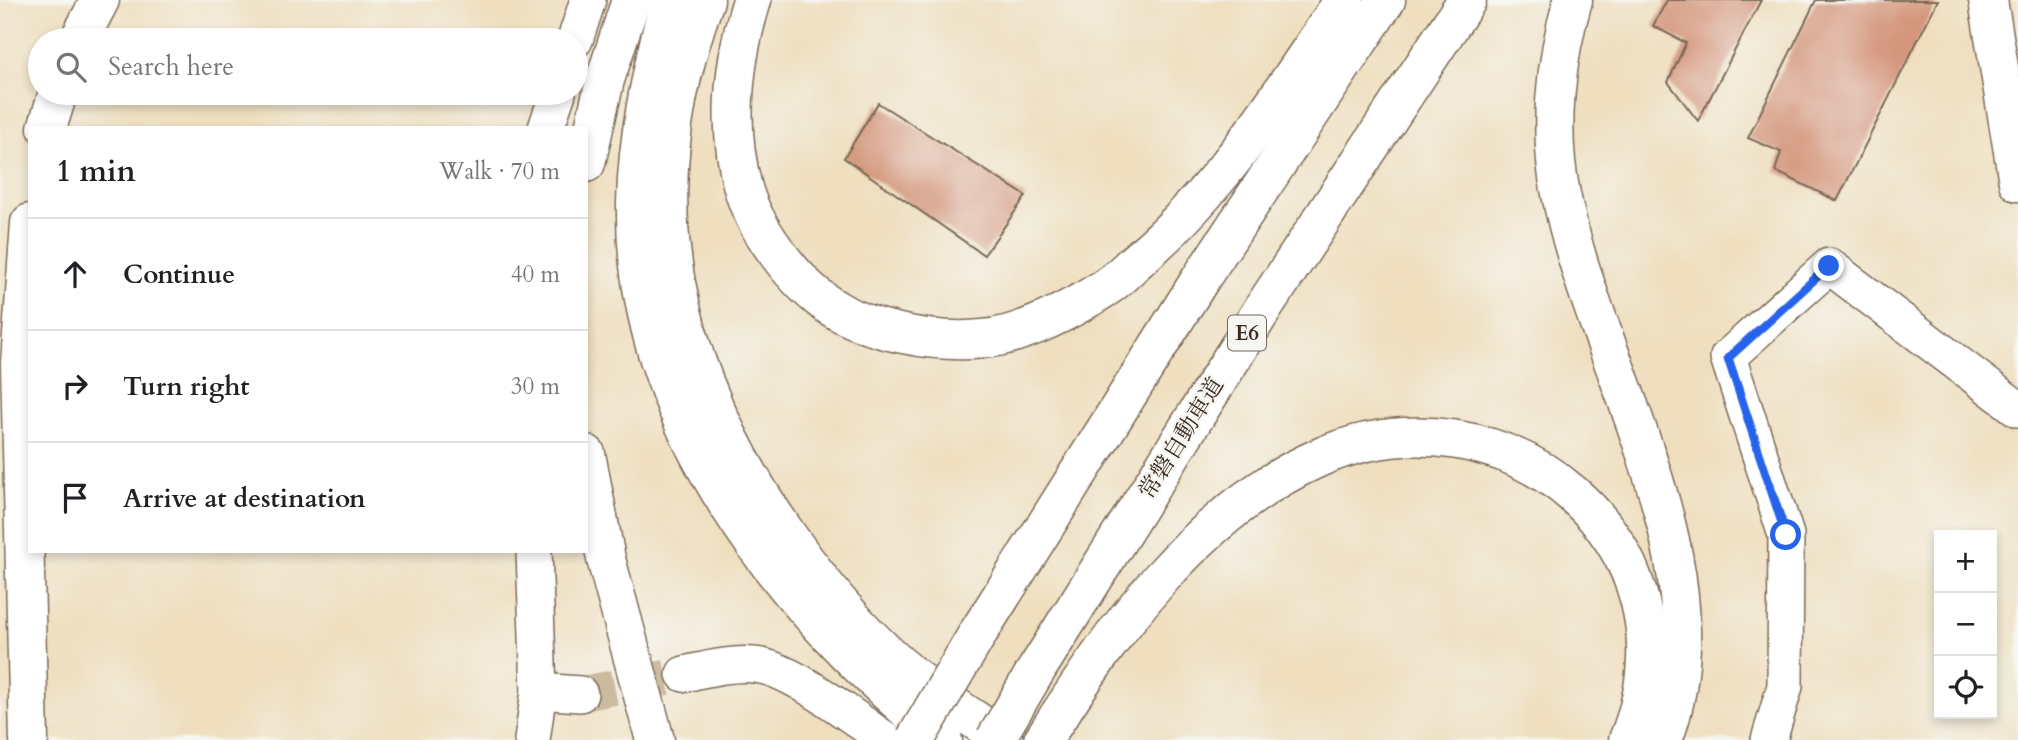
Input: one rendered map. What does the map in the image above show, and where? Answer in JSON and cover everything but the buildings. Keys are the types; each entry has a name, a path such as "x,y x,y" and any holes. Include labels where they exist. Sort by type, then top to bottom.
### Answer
{"main road":[{"path":"85,28 100,0"},
{"path":"588,154 605,80 631,0"},
{"path":"669,0 646,95 636,206 644,294 661,365 687,430 709,471 782,581 867,674 943,740"},
{"path":"705,0 680,89 671,133 667,189 675,289 698,372 741,465 809,566 856,621 911,675 1004,740"},
{"path":"752,0 733,82 734,137 743,190 764,234 793,271 830,306 878,327 930,339 985,340 1043,322 1106,287 1164,238 1233,159 1344,0"},
{"path":"915,740 978,633 1201,278 1386,0"},
{"name":"常磐自動車道","path":"995,740 1269,298 1467,0"},
{"path":"1573,0 1556,89 1560,191 1585,289 1656,489 1670,537 1679,596 1682,644 1678,681 1663,740"},
{"path":"1988,0 2018,182"},
{"path":"48,126 54,105"},
{"path":"28,251 20,363 29,740"},
{"path":"1043,740 1069,700 1153,587 1223,517 1317,459 1360,444 1400,437 1447,437 1489,446 1529,463 1562,483 1590,507 1614,540 1632,576 1645,640 1644,678 1636,719 1628,740"},
{"path":"588,464 606,559 655,740"}],"street":[{"path":"579,28 588,0"},
{"path":"547,126 554,105"},
{"path":"1769,740 1785,686 1786,535 1728,358 1829,266 2018,410"},
{"path":"532,740 539,691 534,553"},
{"path":"684,674 723,666 757,665 802,684 886,740"},
{"path":"539,691 580,694"}],"tunnel":[{"path":"580,694 684,674"}],"route":[{"path":"1786,535 1728,358 1829,266"}]}
